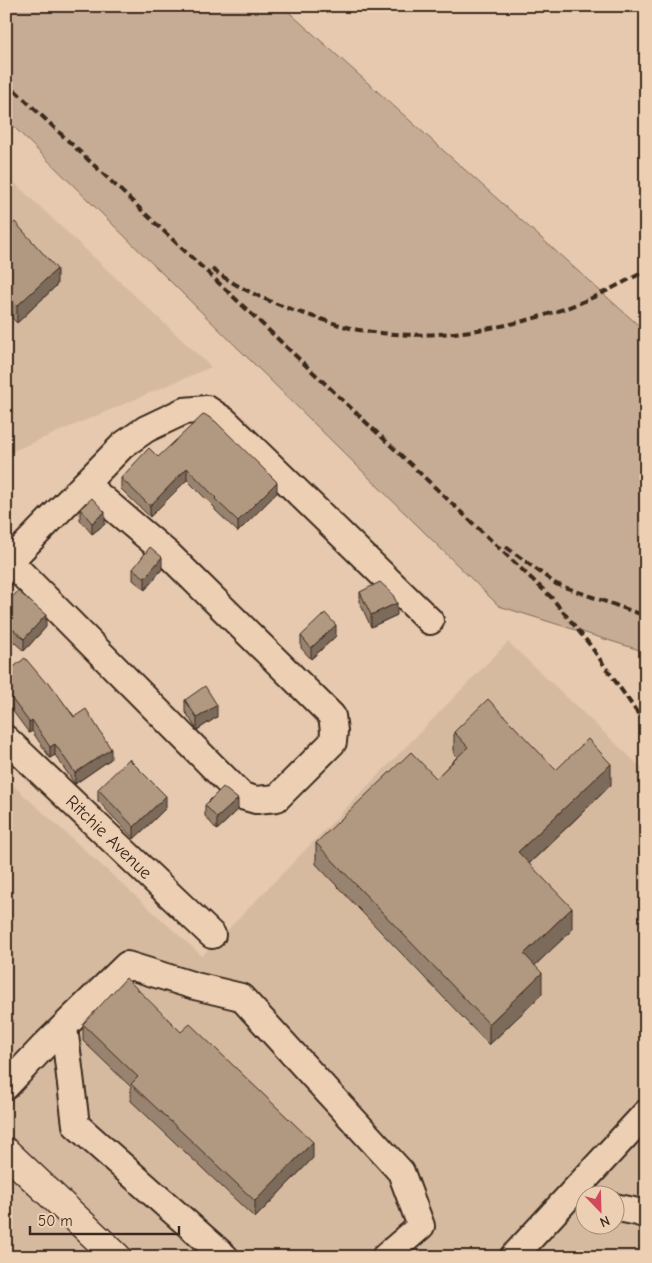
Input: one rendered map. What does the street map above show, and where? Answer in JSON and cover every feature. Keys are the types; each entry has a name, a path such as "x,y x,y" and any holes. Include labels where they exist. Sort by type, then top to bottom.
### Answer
{"main road":[{"path":"6,1152 117,1257"}],"street":[{"path":"85,484 170,556 332,716 334,742 277,798 256,800 242,796 8,564 122,445 146,429 184,411 207,409 225,421 430,621"},
{"name":"Ritchie Avenue","path":"6,739 212,935"},
{"path":"6,1086 127,965 195,986 241,997 401,1172 421,1226 385,1257"},
{"path":"64,1027 76,1125 225,1257"},
{"path":"513,1257 531,1238 572,1207 646,1113"},
{"path":"624,1209 646,1216"}],"shaded area":[{"path":"6,6 282,6 646,332 646,652 499,606 6,119"},
{"path":"6,175 211,367 6,454"},
{"path":"508,642 646,772 646,1257 6,1257 6,779 202,956"}],"building":[{"path":"15,222 57,269 17,306 6,295 6,230"},
{"path":"204,414 215,421 277,482 238,521 187,468 150,506 121,478 149,448 158,457"},
{"path":"92,498 105,512 92,523 80,509"},
{"path":"150,547 162,557 145,578 133,569"},
{"path":"380,582 392,593 397,603 371,615 360,592"},
{"path":"18,591 46,615 24,639 6,623 6,604"},
{"path":"325,613 336,625 311,648 301,636"},
{"path":"25,658 46,683 48,681 74,717 86,709 111,749 75,773 55,744 50,747 32,720 29,722 6,691 6,673"},
{"path":"205,686 217,705 197,718 185,700"},
{"path":"488,699 556,770 588,739 611,764 518,852 572,908 524,954 542,973 489,1024 316,843 411,752 436,778 468,747 454,732"},
{"path":"129,759 166,796 134,827 98,789"},
{"path":"223,787 238,799 217,818 205,805"},
{"path":"126,978 181,1032 190,1024 313,1142 255,1201 131,1084 138,1077 83,1024"}],"railway":[{"path":"6,82 552,598 590,645 646,725"},
{"path":"212,269 249,292 304,314 354,329 410,335 467,332 524,321 586,300 646,271"},
{"path":"506,547 556,584 646,616"}]}
